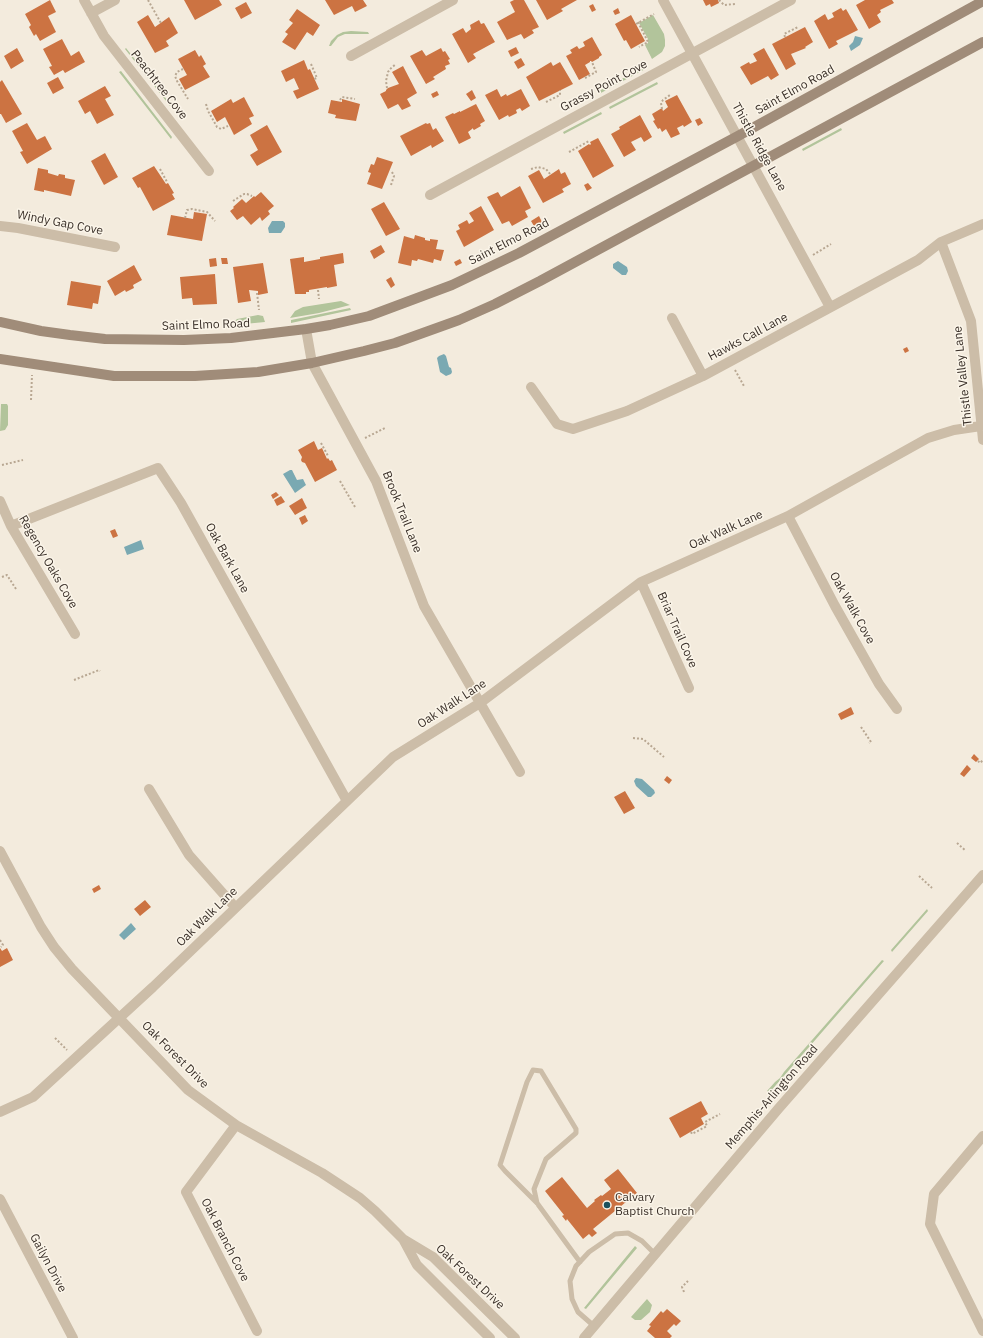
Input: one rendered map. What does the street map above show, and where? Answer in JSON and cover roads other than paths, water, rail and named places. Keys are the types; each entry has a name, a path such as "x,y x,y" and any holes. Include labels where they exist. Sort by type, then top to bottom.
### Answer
{"main road":[{"name":"Saint Elmo Road","path":"0,322 70,336 105,339 176,340 231,338 306,329 368,316 465,279 518,253 738,136 983,1"},
{"path":"0,359 114,376 195,376 234,374 312,363 364,352 395,343 429,332 495,304 983,42"}],"street":[{"name":"Peachtree Cove","path":"84,0 104,36 209,170"},
{"path":"91,13 115,0"},
{"path":"350,56 453,0"},
{"name":"Thistle Ridge Lane","path":"663,0 830,307"},
{"name":"Grassy Point Cove","path":"430,195 791,0"},
{"name":"Hawks Call Lane","path":"531,386 557,424 573,428 627,411 703,376 918,260 941,242 983,224"},
{"name":"Windy Gap Cove","path":"0,226 18,228 115,247"},
{"name":"Thistle Valley Lane","path":"941,242 971,321 983,440"},
{"path":"672,318 703,376"},
{"name":"Brook Trail Lane","path":"306,329 312,363 376,481 424,606 520,772"},
{"name":"Oak Walk Lane","path":"4,1110 33,1097 120,1018 393,757 480,703 641,582 788,516 928,438 954,430 981,426"},
{"name":"Oak Bark Lane","path":"11,526 158,468 181,503 347,801"},
{"name":"Regency Oaks Cove","path":"0,501 11,526 75,634"},
{"name":"Oak Walk Cove","path":"788,516 835,606 875,677 897,709"},
{"name":"Briar Trail Cove","path":"641,582 688,688"},
{"path":"149,789 189,856 235,907"},
{"name":"Oak Forest Drive","path":"0,851 41,927 54,947 72,969 188,1090 236,1126 322,1173 360,1198 404,1239 432,1257 515,1338"},
{"name":"Memphis-Arlington Road","path":"584,1338 779,1108 983,875"},
{"name":"Oak Branch Cove","path":"236,1126 186,1192 256,1331"},
{"path":"983,1136 934,1194 930,1224 983,1331"},
{"name":"Gailyn Drive","path":"0,1199 73,1338"},
{"name":"Oak Forest Drive","path":"404,1239 417,1265 490,1338"}],"lane":[{"path":"537,1203 534,1189 546,1159 576,1133 576,1129 541,1071 533,1070 527,1082 500,1165 537,1203 580,1262"},
{"path":"594,1326 578,1312 572,1299 570,1281 576,1266 589,1252 615,1234 628,1233 642,1241 655,1254"}],"water":[{"path":"855,36 863,38 860,45 851,51 849,46 853,42"},
{"path":"272,221 283,221 285,223 285,227 281,233 269,233 268,228"},
{"path":"618,261 627,267 628,271 626,275 622,275 613,268 613,264"},
{"path":"444,354 452,372 446,376 440,372 437,358"},
{"path":"292,470 297,480 303,479 306,485 295,493 283,474"},
{"path":"141,540 144,549 127,555 124,547"},
{"path":"636,778 642,779 654,790 655,793 651,797 648,797 636,786 634,781"},
{"path":"131,923 136,929 124,940 119,935"}],"place":[{"name":"Calvary Baptist Church","path":"607,1205"}]}
